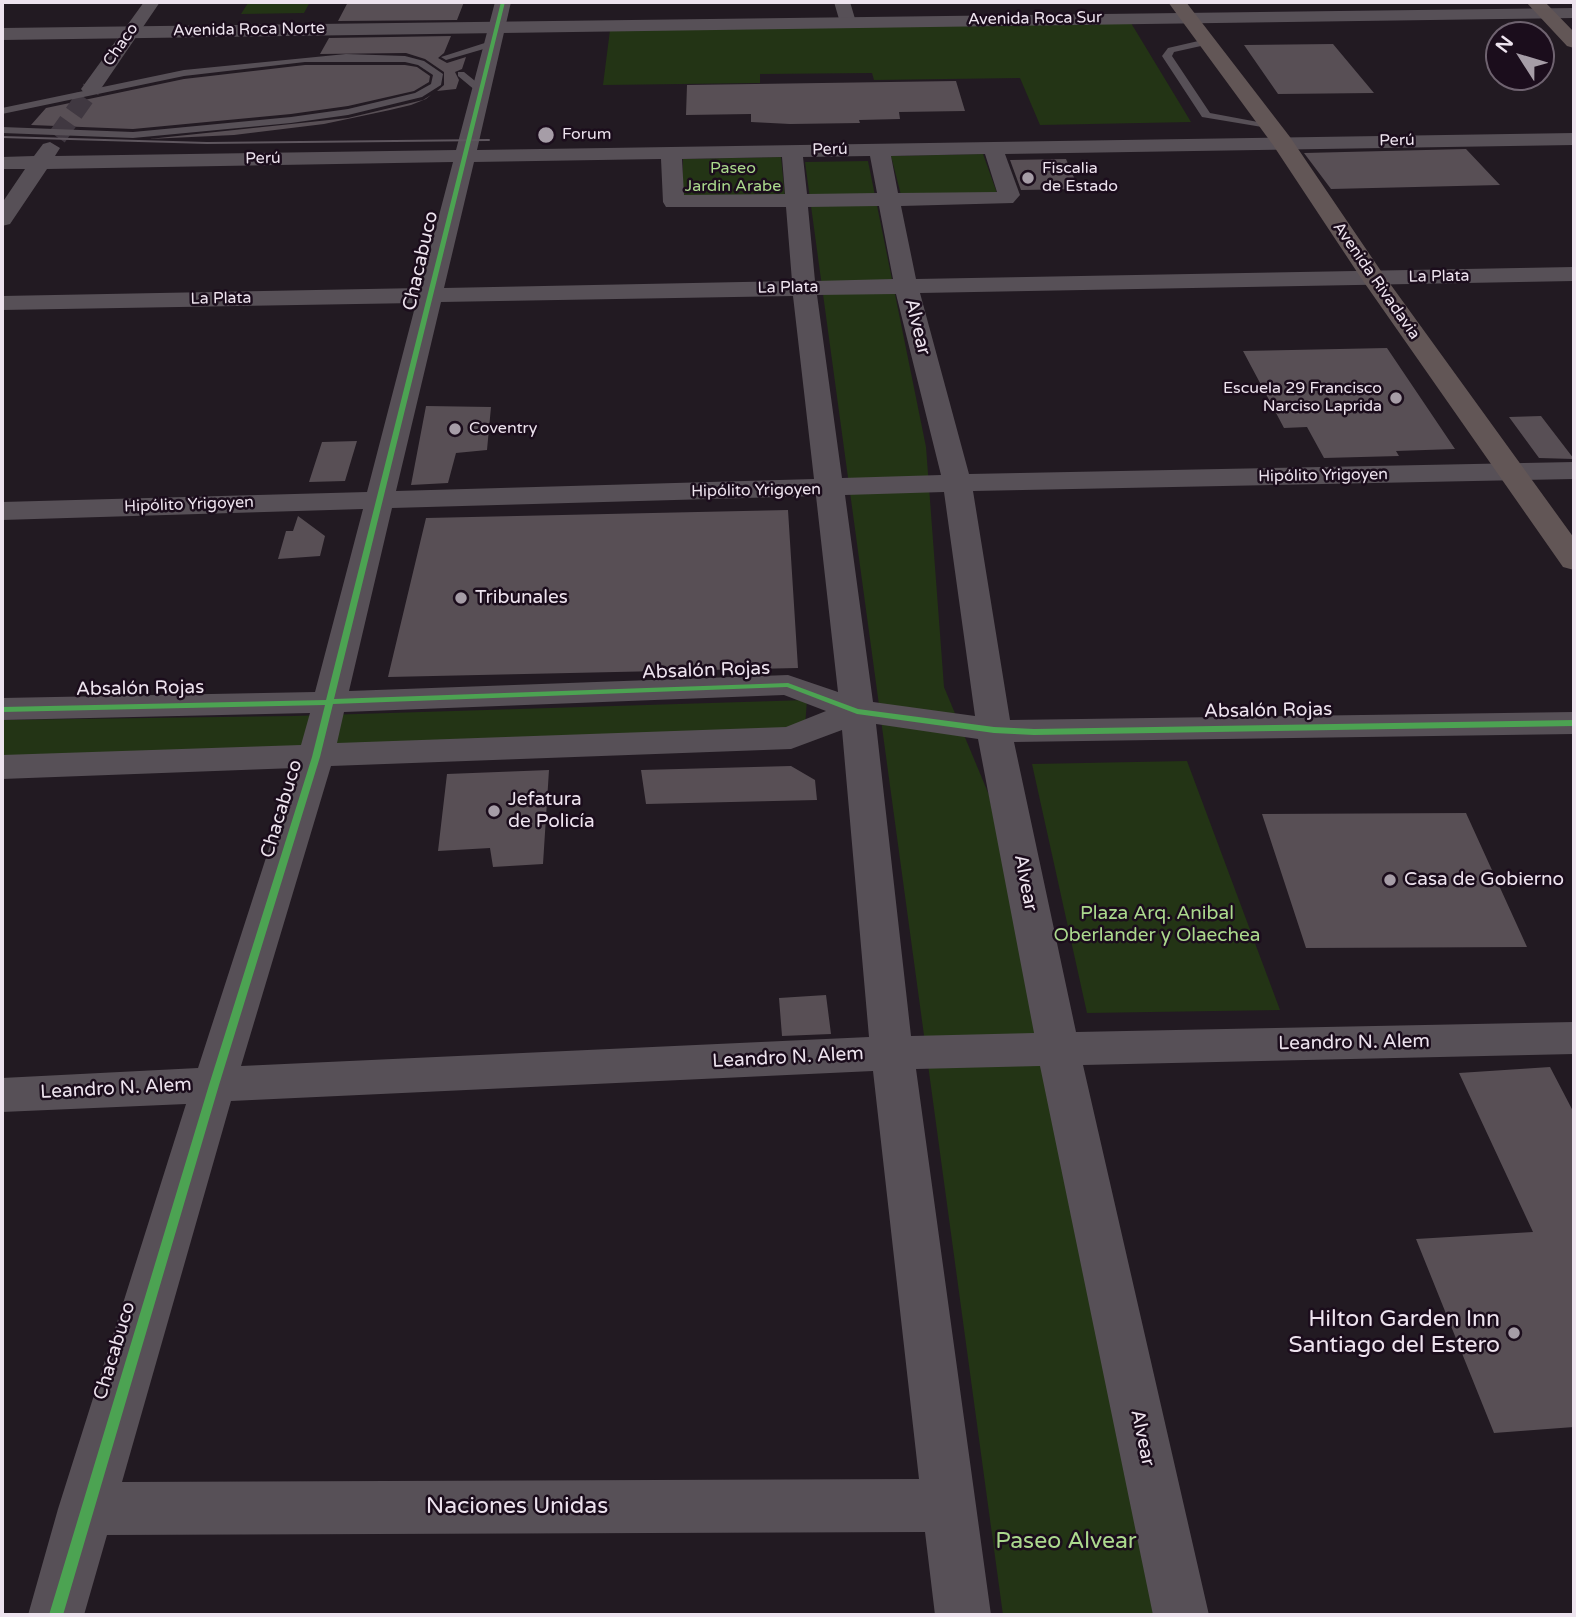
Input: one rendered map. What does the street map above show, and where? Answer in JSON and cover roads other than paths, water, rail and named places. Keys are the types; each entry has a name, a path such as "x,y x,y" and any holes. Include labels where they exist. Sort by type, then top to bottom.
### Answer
{"main road":[{"name":"Avenida Roca Sur","path":"497,23 848,22 1183,9 1540,7 1574,13"},
{"path":"1540,7 1574,42"},
{"name":"Avenida Rivadavia","path":"1183,9 1276,134 1373,278 1574,560"},
{"name":"Avenida Roca Norte","path":"2,34 497,23"}],"street":[{"name":"Chaco","path":"91,89 152,2"},
{"path":"842,2 848,22"},
{"name":"Chacabuco","path":"56,1615 85,1509 316,757 432,295 463,156 470,82 497,23"},
{"name":"Perú","path":"2,163 993,148 1276,134 1574,139"},
{"path":"2,219 58,137"},
{"path":"671,153 674,202 1005,198 1009,195 993,148"},
{"name":"Alvear","path":"879,149 906,287 957,484 995,730 1058,1049 1181,1615"},
{"path":"792,150 804,287 827,489 857,711 892,1052 963,1615"},
{"name":"La Plata","path":"2,303 1574,274"},
{"name":"Hipólito Yrigoyen","path":"2,511 1574,470"},
{"name":"Absalón Rojas","path":"2,709 330,702 788,685 857,711 995,730 1034,732 1574,723"},
{"name":"Absalón Rojas","path":"2,766 316,757 790,738 857,711"},
{"name":"Leandro N. Alem","path":"2,1094 892,1052 1574,1038"},
{"name":"Naciones Unidas","path":"85,1509 950,1505"}],"lane":[{"path":"446,57 497,23"},
{"path":"1208,42 1171,50 1167,56 1206,115 1276,134"},
{"path":"2,111 184,74 304,59 405,59 421,63 438,74 436,85 418,95 348,112 291,120 144,134 2,130"}],"tunnel":[{"path":"57,137 91,89"}],"tram line":[{"path":"2,137 207,143 489,140"}],"place":[{"name":"Forum","path":"546,135"},
{"name":"Fiscalia de Estado","path":"1028,178"},
{"name":"Escuela 29 Francisco Narciso Laprida","path":"1396,398"},
{"name":"Coventry","path":"455,429"},
{"name":"Tribunales","path":"461,598"},
{"name":"Jefatura de Policía","path":"494,811"},
{"name":"Casa de Gobierno","path":"1390,880"},
{"name":"Hilton Garden Inn Santiago del Estero","path":"1514,1333"}],"park label":[{"name":"Paseo Jardin Arabe","path":"733,178"},
{"name":"Plaza Arq. Anibal Oberlander y Olaechea","path":"1157,925"},
{"name":"Paseo Alvear","path":"1066,1542"}]}
